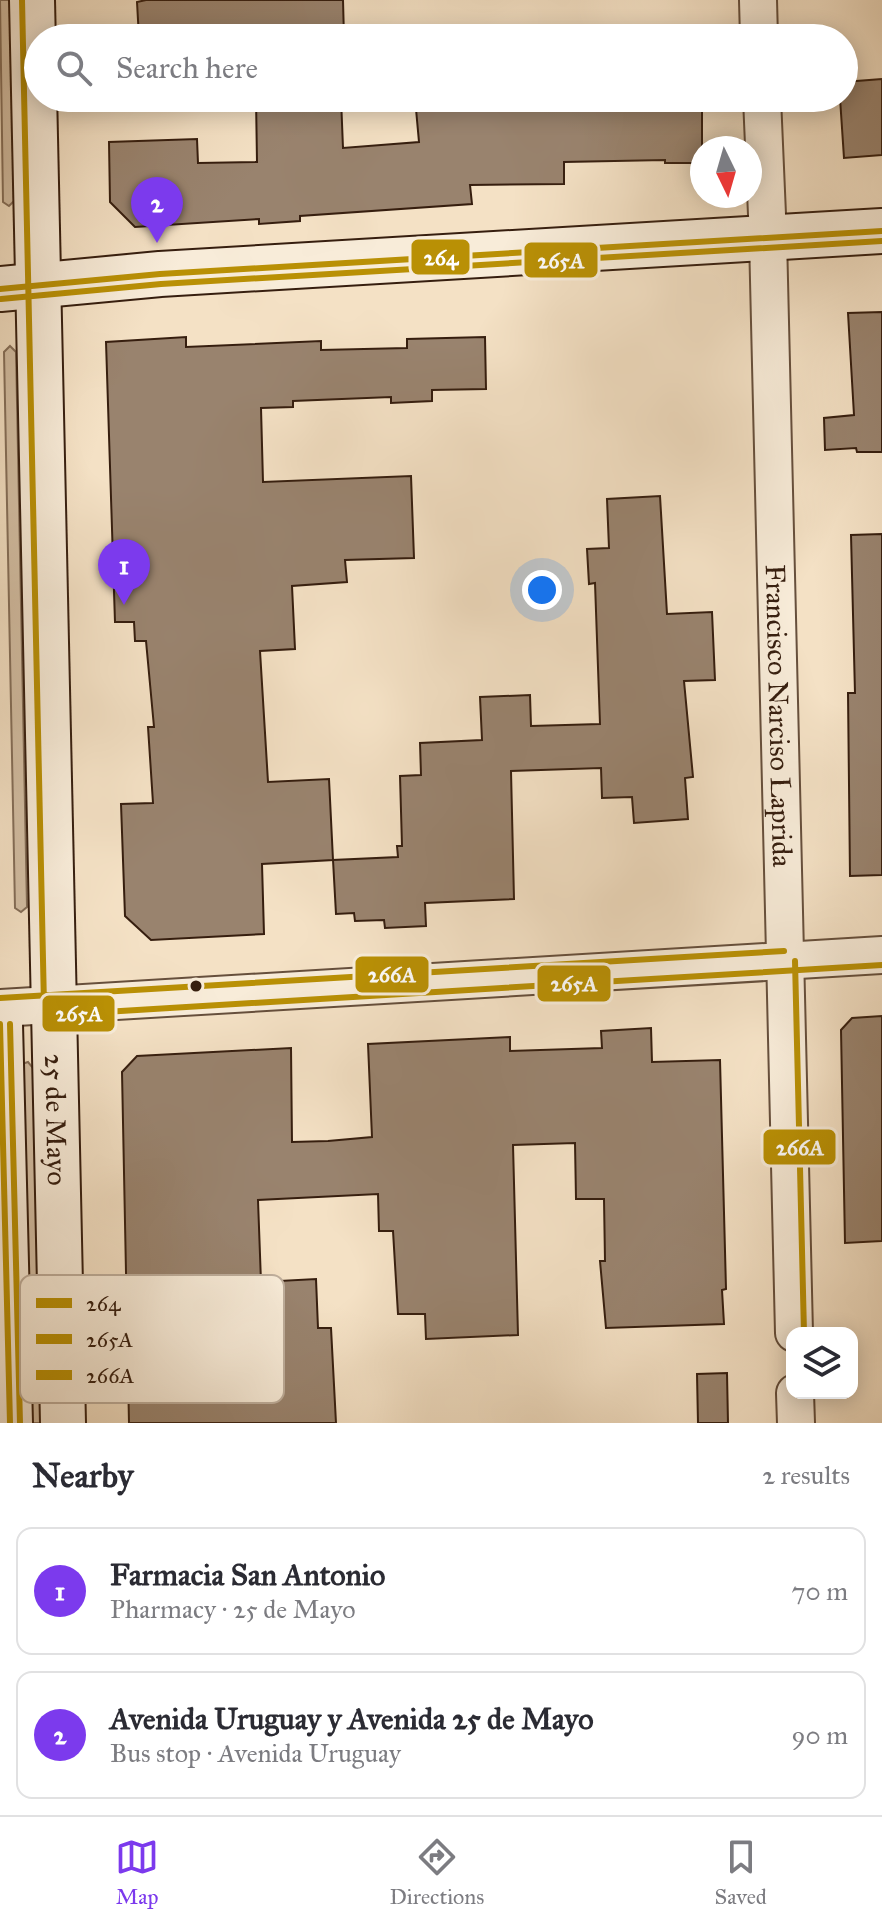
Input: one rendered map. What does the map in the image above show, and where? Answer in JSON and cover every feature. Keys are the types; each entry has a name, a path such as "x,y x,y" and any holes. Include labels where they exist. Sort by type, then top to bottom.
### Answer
{"main road":[{"name":"25 de Mayo","path":"31,24 32,0"},
{"name":"25 de Mayo","path":"27,112 19,287 54,1005 60,1275"},
{"path":"19,287 160,274 882,231"},
{"name":"25 de Mayo","path":"0,1024 10,1423"},
{"name":"25 de Mayo","path":"63,1403 63,1423"}],"street":[{"path":"758,0 759,24"},
{"name":"Francisco Narciso Laprida","path":"763,112 794,1327"},
{"path":"0,1008 882,955"},
{"path":"795,1399 796,1423"}],"shaded area":[{"path":"0,0 11,0 14,201 9,206 3,202"},
{"path":"10,346 16,352 27,907 21,912 15,908 4,352"},
{"path":"28,1062 33,1068 38,1275 27,1275 22,1064"},
{"path":"30,1403 41,1403 42,1423 31,1423"}],"building":[{"path":"343,0 344,24 138,24 137,2"},
{"path":"882,79 882,155 844,158 841,112 858,112 858,81"},
{"path":"256,112 342,112 343,148 419,142 416,112 702,112 702,136 690,136 690,163 665,163 665,160 564,162 564,184 470,185 472,204 300,216 300,221 259,224 259,219 135,227 110,202 109,142 197,139 198,163 257,162"},
{"path":"882,312 882,452 857,452 856,448 825,450 824,418 854,415 848,313"},
{"path":"186,337 186,347 321,341 321,350 407,348 407,339 485,337 486,389 432,390 432,401 391,403 391,397 293,401 293,407 261,408 263,482 411,476 414,558 345,560 347,582 292,586 295,649 260,651 268,782 329,779 333,860 262,864 264,934 151,940 125,916 121,804 153,803 148,727 154,727 146,641 135,641 134,622 115,622 106,342"},
{"path":"660,496 667,614 712,612 715,680 684,681 693,777 685,778 688,819 634,823 632,797 602,798 601,768 511,771 514,899 425,903 426,926 385,928 384,920 355,921 354,913 336,914 333,860 398,857 397,846 402,846 400,776 421,775 420,743 482,740 480,697 530,695 531,726 600,724 595,583 589,584 587,549 609,548 607,499"},
{"path":"882,534 882,875 850,876 848,693 855,693 851,535"},
{"path":"882,1016 882,1241 845,1243 841,1030 852,1018"},
{"path":"651,1028 652,1062 720,1060 726,1289 722,1290 724,1324 606,1328 600,1261 605,1261 604,1199 576,1199 575,1143 513,1145 518,1335 426,1339 425,1314 398,1314 393,1231 379,1231 378,1194 258,1200 261,1275 126,1275 122,1072 137,1056 291,1048 292,1142 328,1141 372,1137 368,1044 510,1037 510,1051 602,1048 601,1031"},
{"path":"316,1279 318,1328 331,1328 336,1423 129,1423 129,1403 284,1403 284,1281"},
{"path":"727,1373 728,1423 698,1423 697,1374"}],"transit line":[{"name":"265A","path":"22,0 24,91"},
{"name":"265A","path":"24,112 44,1005 47,1012 55,1015 882,965"},
{"name":"264","path":"0,289 160,274 882,231"},
{"name":"265A","path":"1,299 161,284 882,241"},
{"name":"266A","path":"0,998 784,951"},
{"name":"266A","path":"795,961 804,1327"},
{"name":"264","path":"0,1024 10,1423"},
{"name":"266A","path":"10,1024 20,1423"}],"place":[{"name":"Avenida Uruguay y Avenida 25 de Mayo","path":"157,243"},
{"name":"Farmacia San Antonio","path":"124,605"}]}
